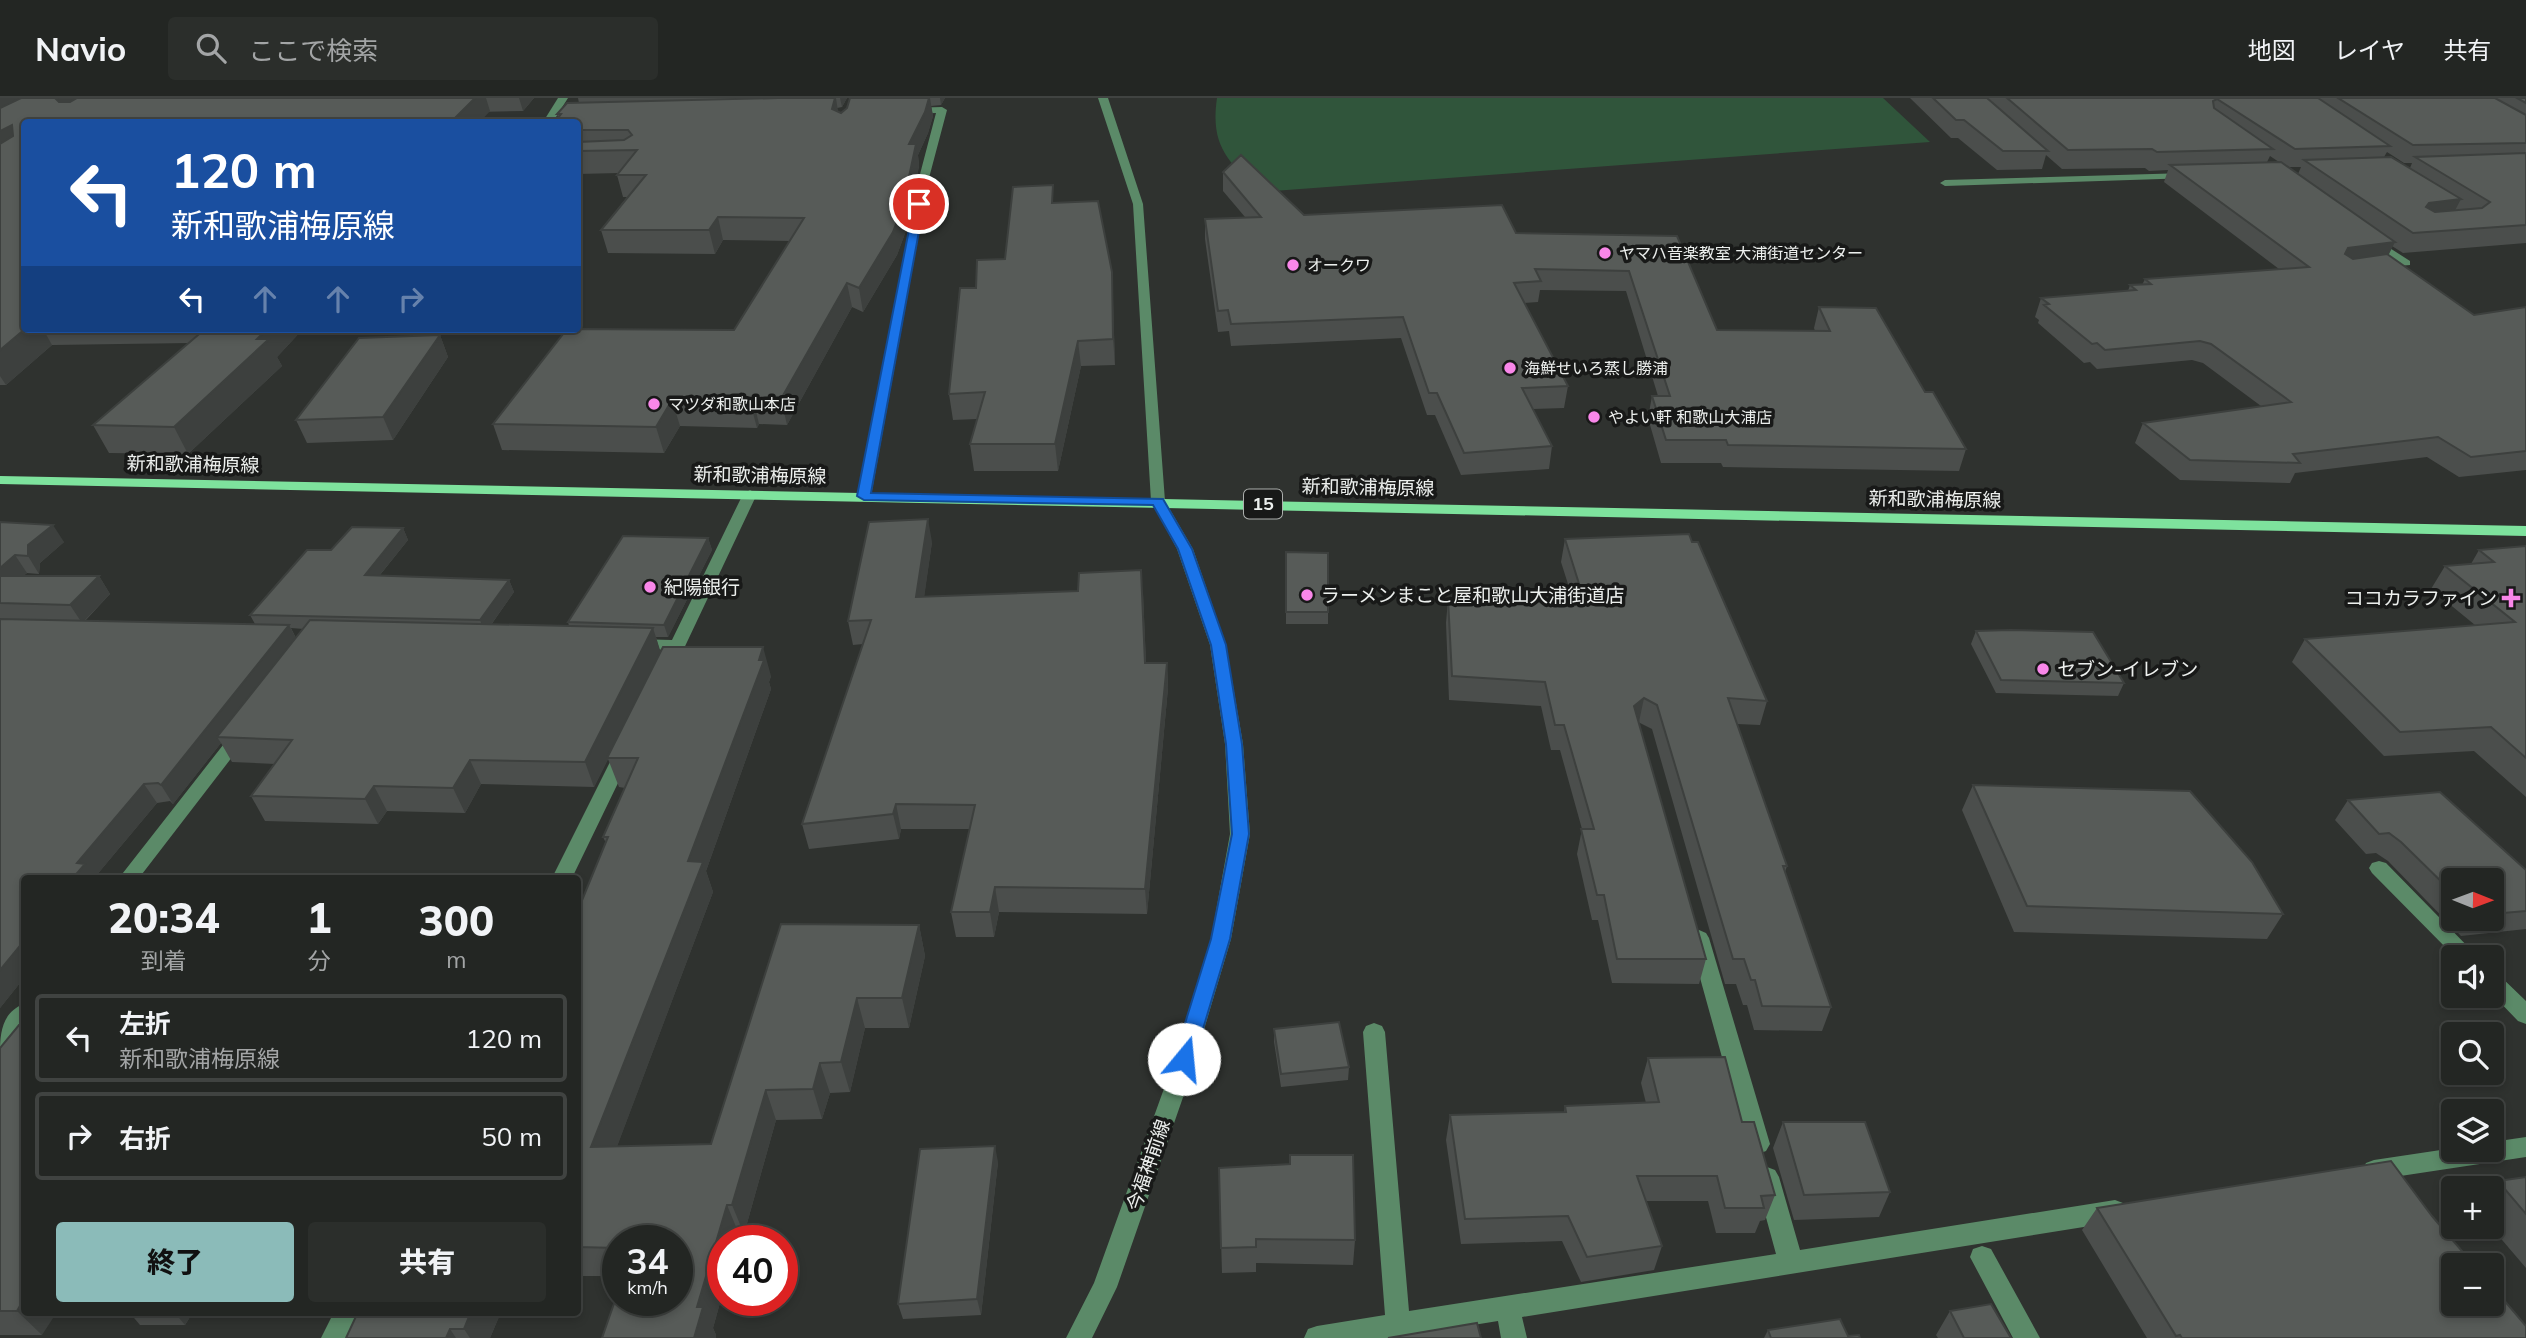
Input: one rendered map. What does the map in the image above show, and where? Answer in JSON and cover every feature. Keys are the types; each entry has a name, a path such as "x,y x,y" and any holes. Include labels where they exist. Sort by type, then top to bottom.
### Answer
{"main road":[{"name":"新和歌浦梅原線","path":"0,480 1158,501 2526,531"}],"street":[{"path":"550,119 563,98"},
{"path":"1103,98 1138,204 1158,501"},
{"path":"864,496 924,178 942,110 902,111"},
{"path":"581,119 590,119"},
{"path":"2053,170 2063,179"},
{"path":"1945,183 2197,176"},
{"path":"2363,233 2406,263 2368,267"},
{"path":"665,670 750,494"},
{"name":"今福神前線","path":"1079,1338 1105,1287 1177,1083 1221,939 1240,834 1234,744 1218,645 1185,549 1158,501"},
{"path":"622,644 677,645"},
{"path":"131,875 252,720"},
{"path":"563,875 635,731"},
{"path":"2379,868 2456,945"},
{"path":"1693,916 1791,1262"},
{"path":"2504,993 2526,1015"},
{"path":"0,1044 21,1017"},
{"path":"1374,1032 1398,1325"},
{"path":"2349,1174 2526,1147"},
{"path":"1317,1338 2131,1208"},
{"path":"1982,1257 2027,1338"},
{"path":"1507,1307 1514,1338"},
{"path":"334,1338 345,1316"}],"green space":[{"path":"1217,98 1883,98 1930,142 1260,192 1230,161 1219,141 1216,129"}],"building":[{"path":"21,98 58,98 56,99 59,102 70,102 77,98 475,98 454,119 21,119 21,332 0,350 0,144 13,136 12,125 0,131 0,108"},
{"path":"835,98 832,109 841,113 847,108 850,98 929,98 909,144 916,144 903,205 893,232 859,288 847,283 781,399 753,398 750,402 672,400 656,427 493,424 564,333 581,333 581,329 734,330 804,218 718,217 709,230 601,230 646,175 617,175 637,150 581,151 581,142 624,140 632,135 628,130 581,130 581,119 557,119 561,114 557,114 567,103"},
{"path":"1933,98 1987,98 2048,151 2003,151 1964,120 1956,120"},
{"path":"2007,98 2318,98 2390,146 2295,149 2217,99 2213,101 2214,108 2273,149 2157,152 2152,149 2068,150"},
{"path":"2338,98 2495,98 2526,115 2526,143 2413,145"},
{"path":"2526,153 2526,225 2413,233 2304,160 2391,157 2461,199 2429,203 2426,207 2435,212 2482,208 2490,202 2415,157"},
{"path":"1241,155 1304,215 1502,205 1516,233 1677,236 1717,330 1830,331 1819,307 1876,308 1925,392 1933,392 1966,449 1728,445 1726,440 1666,440 1652,396 1670,396 1629,271 1535,269 1541,281 1514,283 1568,386 1522,388 1552,446 1464,453 1437,393 1429,393 1403,317 1231,324 1228,310 1218,311 1205,219 1261,217 1223,172"},
{"path":"2281,162 2395,242 2348,248 2345,254 2353,259 2387,254 2474,315 2526,307 2526,451 2471,457 2438,437 2293,454 2300,463 2190,460 2143,423 2291,402 2211,344 2200,341 2105,350 2097,343 2092,344 2044,305 2049,304 2041,298 2136,290 2130,285 2151,284 2145,279 2309,267 2170,165"},
{"path":"1053,185 1052,203 1098,201 1112,272 1113,339 1078,341 1055,444 970,444 985,392 949,394 960,288 976,288 977,260 1005,259 1013,187"},
{"path":"200,333 263,333 257,339 269,339 174,427 93,425"},
{"path":"440,335 383,417 296,420 359,338"},
{"path":"928,519 916,597 1078,591 1079,573 1141,570 1145,663 1167,663 1145,889 995,887 990,912 951,912 975,805 896,804 893,814 802,824 871,620 848,621 869,522"},
{"path":"0,522 53,525 28,545 28,556 15,555 0,568"},
{"path":"352,527 403,528 365,575 509,580 480,620 250,615 307,550 331,550"},
{"path":"1689,534 1692,542 1698,542 1767,701 1728,698 1787,866 1783,866 1831,1007 1762,1006 1755,980 1751,980 1744,959 1733,959 1657,705 1644,698 1634,706 1706,959 1617,959 1604,895 1597,895 1581,829 1594,829 1564,725 1555,725 1545,682 1452,676 1448,599 1585,603 1565,539"},
{"name":"紀陽銀行","path":"623,536 708,538 664,625 568,622"},
{"path":"2526,546 2526,758 2491,727 2400,732 2305,639 2515,622 2445,566 2494,562 2479,550"},
{"name":"ラーメンまこと屋和歌山大浦街道店","path":"1286,552 1328,553 1328,612 1286,612"},
{"path":"0,576 99,576 70,605 0,603"},
{"path":"0,619 289,625 161,785 144,784 77,863 85,864 76,875 21,875 21,945 0,970"},
{"path":"310,620 653,628 585,762 470,760 453,788 374,786 365,799 251,796 292,740 217,737"},
{"name":"セブン-イレブン","path":"1976,631 2093,632 2124,683 2001,680"},
{"path":"663,647 763,647 759,660 764,660 688,861 703,862 591,1147 711,1144 781,924 919,925 902,998 857,998 841,1062 820,1063 813,1089 766,1090 732,1205 727,1205 721,1225 707,1225 707,1273 697,1307 703,1307 694,1338 602,1338 610,1316 693,1316 693,1225 602,1225 602,1248 581,1247 581,903 608,837 603,837 638,758 607,758"},
{"path":"1973,785 2190,791 2252,862 2283,914 2027,906"},
{"path":"2440,792 2526,870 2526,911 2504,913 2504,868 2441,868 2441,881 2401,842 2389,833 2379,834 2348,800"},
{"path":"1339,1022 1349,1067 1281,1074 1274,1029"},
{"path":"21,1025 21,1304 17,1311 0,1311 0,1048"},
{"path":"1725,1057 1742,1122 1754,1122 1775,1195 1761,1196 1764,1208 1725,1208 1717,1176 1637,1176 1662,1246 1587,1257 1568,1216 1465,1219 1450,1115 1566,1112 1565,1106 1659,1102 1648,1058"},
{"path":"1783,1122 1865,1122 1890,1192 1804,1195"},
{"path":"995,1146 977,1299 898,1304 920,1149"},
{"path":"1290,1155 1353,1155 1355,1240 1256,1239 1256,1247 1221,1248 1219,1168 1290,1164"},
{"path":"2391,1161 2441,1226 2441,1239 2452,1239 2464,1253 2441,1253 2441,1316 2504,1316 2504,1300 2526,1326 2526,1338 2182,1338 2180,1335 2176,1336 2097,1208"},
{"path":"2526,1177 2526,1214 2504,1188 2504,1180"},
{"path":"1991,1304 2011,1338 1964,1338 1950,1311"},
{"path":"356,1316 469,1316 464,1329 450,1329 446,1338 346,1338"},
{"path":"1840,1319 1848,1336 1859,1335 1860,1338 1771,1338 1768,1330"},
{"path":"1477,1323 1481,1338 1388,1338"}],"place":[{"name":"ヤマハ音楽教室 大浦街道センター","path":"1605,253"},
{"name":"オークワ","path":"1293,265"},
{"name":"海鮮せいろ蒸し勝浦","path":"1510,368"},
{"name":"マツダ和歌山本店","path":"654,404"},
{"name":"やよい軒 和歌山大浦店","path":"1594,417"},
{"name":"紀陽銀行","path":"650,587"},
{"name":"ラーメンまこと屋和歌山大浦街道店","path":"1307,595"},
{"name":"ココカラファイン","path":"2511,598"},
{"name":"セブン-イレブン","path":"2043,669"}],"route":[{"path":"919,204 864,496 1158,501 1185,549 1218,645 1234,744 1240,834 1221,939 1184,1059"}]}
